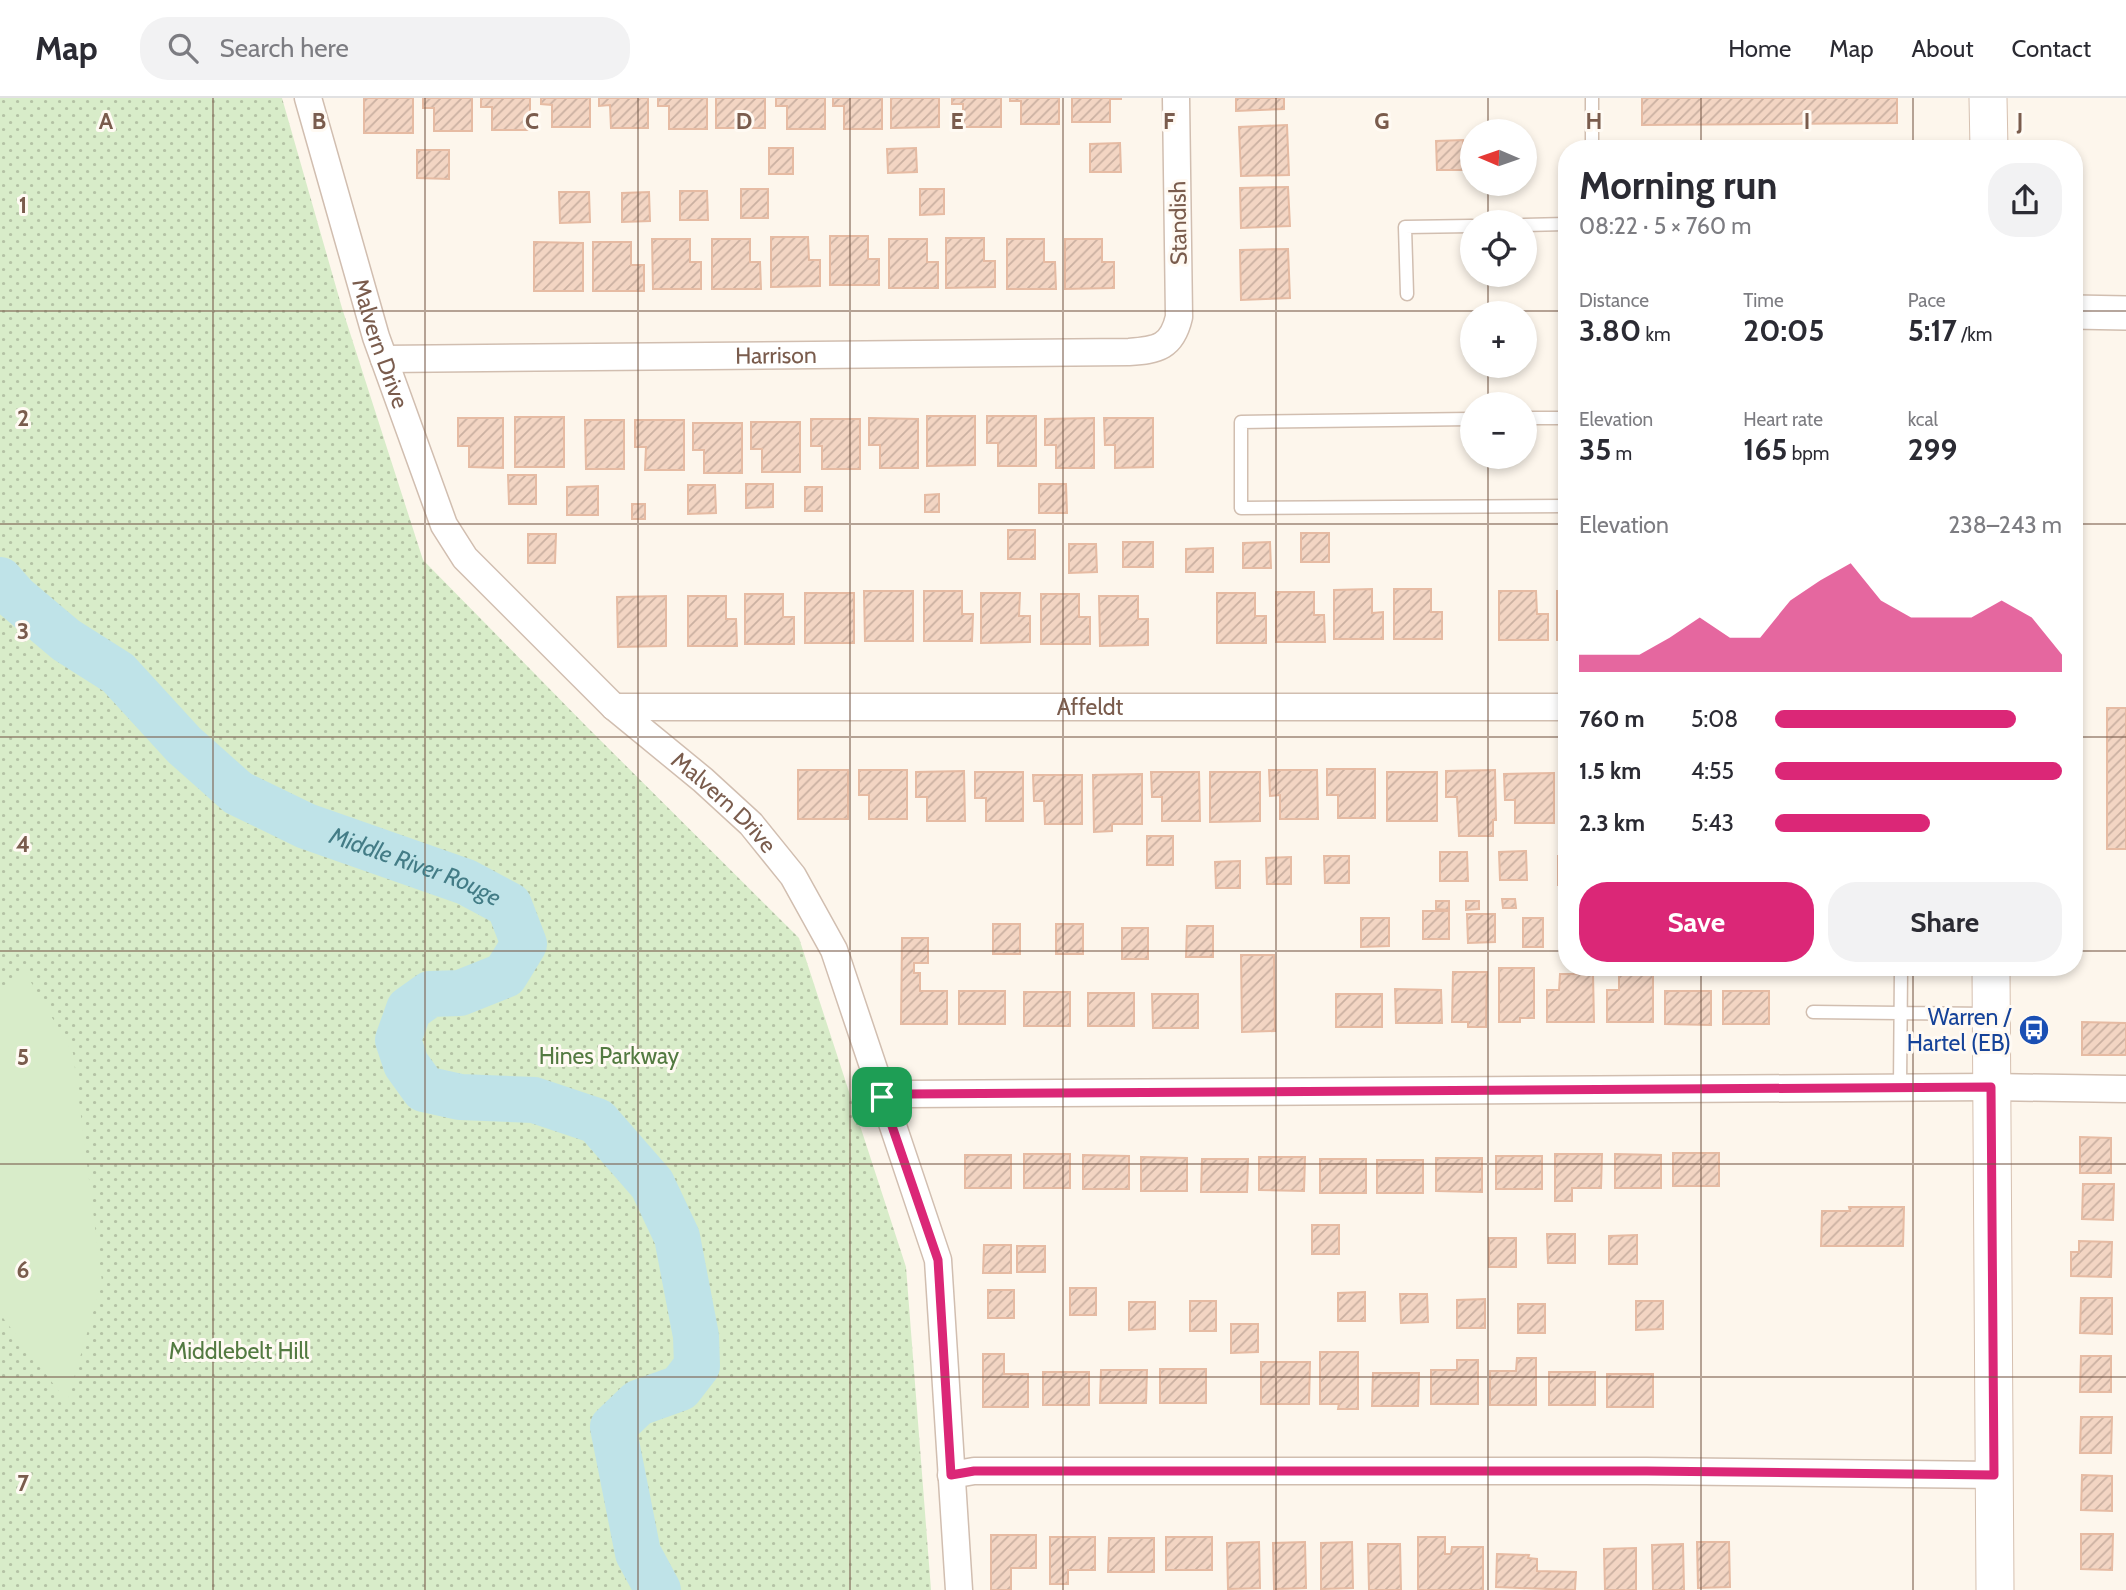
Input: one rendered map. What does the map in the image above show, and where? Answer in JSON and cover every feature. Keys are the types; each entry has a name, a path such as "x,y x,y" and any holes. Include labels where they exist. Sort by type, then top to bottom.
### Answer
{"main road":[{"path":"1988,98 1989,140"},
{"path":"1991,976 1994,1590"}],"street":[{"name":"Malvern Drive","path":"308,98 384,359 444,525 465,558 614,707 751,824 793,876 834,950 938,1260 959,1590"},
{"name":"Standish","path":"1165,345 1174,335 1180,317 1176,98"},
{"path":"2083,312 2126,313"},
{"name":"Harrison","path":"384,359 1129,352 1147,351 1165,345"},
{"name":"Affeldt","path":"614,707 1558,707"},
{"path":"882,1097 908,1094 1991,1087 2126,1089"},
{"path":"951,1475 974,1471 1660,1471 1994,1475"}],"lane":[{"path":"1592,98 1592,140"},
{"path":"1537,225 1558,224"},
{"path":"1407,294 1405,227 1460,226"},
{"path":"1537,418 1558,418"},
{"path":"1460,419 1241,422 1241,508 1558,506"},
{"path":"1900,1088 1901,976"},
{"path":"1813,1012 1991,1014"}],"green space":[{"name":"Hines Parkway","path":"0,98 282,98 342,308 423,560 799,938 906,1267 931,1590 0,1590"},
{"path":"25,972 73,1053 102,1282 67,1402 0,1314 0,992"}],"building":[{"path":"364,98 413,98 413,133 364,133"},
{"path":"423,98 472,98 472,131 434,131 434,108 423,108"},
{"path":"481,98 530,98 530,130 492,130 492,107 481,107"},
{"path":"541,98 590,98 590,127 552,127 552,105 541,104"},
{"path":"599,98 648,98 648,128 611,128 610,105 599,106"},
{"path":"658,98 707,98 707,129 669,129 669,106 658,106"},
{"path":"716,98 765,98 765,128 716,128"},
{"path":"776,98 825,98 825,129 787,129 787,106 776,106"},
{"path":"833,98 882,98 882,129 844,129 844,106 833,106"},
{"path":"891,98 939,98 939,127 891,128"},
{"path":"952,98 1001,98 1001,127 963,127 963,104 952,104"},
{"path":"1010,98 1059,98 1059,124 1021,124 1021,101 1010,101"},
{"path":"1072,98 1121,99 1110,99 1110,122 1072,122"},
{"path":"1236,98 1284,98 1284,109 1236,111"},
{"path":"1642,98 1897,98 1897,123 1642,125"},
{"path":"1287,125 1289,175 1241,176 1239,127"},
{"path":"1460,140 1460,170 1437,170 1436,141"},
{"path":"1120,143 1121,172 1090,172 1090,144"},
{"path":"769,148 793,148 793,174 769,174"},
{"path":"916,148 917,172 888,173 887,149"},
{"path":"417,150 449,150 449,179 417,178"},
{"path":"1288,187 1290,226 1241,228 1240,188"},
{"path":"741,189 768,189 768,218 741,218"},
{"path":"920,189 944,189 944,214 920,215"},
{"path":"680,191 707,191 708,220 680,220"},
{"path":"559,192 589,192 590,222 560,223"},
{"path":"649,192 650,221 622,222 622,193"},
{"path":"830,236 868,236 868,259 879,259 879,285 830,285"},
{"path":"771,237 808,237 809,260 820,260 820,286 771,287"},
{"path":"946,238 984,238 984,261 995,261 995,287 946,288"},
{"path":"652,239 690,239 690,262 701,262 701,289 653,289"},
{"path":"712,239 750,239 750,262 760,262 761,289 712,289"},
{"path":"889,239 927,239 927,262 938,262 938,288 889,288"},
{"path":"1007,239 1044,239 1044,262 1055,262 1056,289 1007,289"},
{"path":"1065,239 1102,239 1102,262 1114,262 1114,288 1065,289"},
{"path":"534,242 583,243 583,291 534,291"},
{"path":"593,242 631,242 631,265 644,265 644,291 593,291"},
{"path":"1288,249 1290,298 1241,300 1240,250"},
{"path":"927,416 975,416 975,465 927,466"},
{"path":"987,416 1036,416 1036,466 998,466 998,443 987,443"},
{"path":"515,417 564,417 564,467 515,467"},
{"path":"458,418 503,418 503,468 469,467 469,446 458,446"},
{"path":"869,418 918,419 918,468 880,468 880,445 869,445"},
{"path":"1094,418 1094,468 1056,468 1056,445 1045,445 1045,419"},
{"path":"1104,418 1153,418 1153,467 1115,468 1115,445 1105,445"},
{"path":"811,419 860,419 860,469 822,469 822,446 811,446"},
{"path":"585,420 624,420 624,469 586,469"},
{"path":"635,420 684,420 684,470 645,470 646,447 635,447"},
{"path":"751,422 800,422 800,472 762,472 762,449 751,449"},
{"path":"693,423 742,423 742,473 704,473 704,450 693,450"},
{"path":"508,475 536,475 536,504 509,504"},
{"path":"746,484 773,484 773,507 746,508"},
{"path":"1039,484 1066,484 1067,513 1039,513"},
{"path":"688,485 715,485 716,513 688,514"},
{"path":"598,486 598,515 567,515 567,487"},
{"path":"805,487 822,487 822,511 805,511"},
{"path":"939,494 939,512 925,512 925,495"},
{"path":"632,504 645,504 645,519 632,519"},
{"path":"1008,530 1035,530 1035,559 1008,559"},
{"path":"1301,533 1329,533 1329,562 1301,562"},
{"path":"528,534 556,534 555,563 528,563"},
{"path":"1123,542 1153,542 1153,567 1123,567"},
{"path":"1270,542 1271,568 1243,568 1243,543"},
{"path":"1069,544 1096,544 1097,572 1069,573"},
{"path":"1213,548 1213,572 1186,572 1186,549"},
{"path":"1372,589 1372,613 1383,612 1383,639 1334,639 1334,590"},
{"path":"1394,589 1431,589 1431,612 1442,612 1442,639 1394,639"},
{"path":"864,591 913,591 913,641 865,641"},
{"path":"924,591 962,591 962,614 973,614 972,641 924,641"},
{"path":"1499,591 1536,591 1537,614 1548,614 1548,640 1499,640"},
{"path":"1557,591 1558,591 1558,640"},
{"path":"1276,592 1314,592 1314,615 1324,615 1325,642 1276,642"},
{"path":"805,593 854,593 854,643 805,643"},
{"path":"981,593 1020,593 1019,616 1030,616 1030,642 981,643"},
{"path":"1217,593 1255,593 1255,616 1266,616 1266,643 1217,643"},
{"path":"745,594 783,594 783,617 794,617 794,644 745,644"},
{"path":"1041,594 1079,594 1079,617 1090,617 1090,644 1041,644"},
{"path":"666,596 666,646 618,647 617,597"},
{"path":"688,596 726,596 726,619 736,619 737,646 688,646"},
{"path":"1099,596 1138,596 1138,619 1148,619 1148,645 1100,646"},
{"path":"2107,708 2126,708 2126,849 2107,849"},
{"path":"1327,769 1375,769 1375,818 1338,818 1338,795 1327,795"},
{"path":"798,770 848,770 848,819 798,819"},
{"path":"859,770 907,770 907,819 869,819 869,795 859,795"},
{"path":"1269,770 1317,770 1318,819 1280,819 1280,795 1270,796"},
{"path":"1495,770 1496,820 1493,820 1493,836 1459,836 1457,797 1446,797 1446,771"},
{"path":"964,771 965,821 927,821 927,797 916,797 916,772"},
{"path":"975,772 1023,772 1023,821 986,821 986,798 975,798"},
{"path":"1151,772 1199,772 1200,821 1162,821 1162,797 1152,797"},
{"path":"1210,772 1260,772 1260,821 1210,822"},
{"path":"1387,772 1437,772 1437,821 1387,821"},
{"path":"1554,773 1554,823 1515,823 1515,800 1505,800 1504,774"},
{"path":"1142,774 1142,824 1112,824 1112,831 1094,832 1093,775"},
{"path":"1033,775 1082,775 1082,824 1045,824 1044,801 1034,801"},
{"path":"1147,836 1173,836 1173,865 1147,865"},
{"path":"1526,851 1527,880 1500,880 1499,852"},
{"path":"1440,852 1467,852 1468,881 1440,881"},
{"path":"1324,856 1349,856 1349,883 1325,883"},
{"path":"1291,857 1291,884 1267,884 1266,858"},
{"path":"1240,861 1240,888 1216,888 1215,862"},
{"path":"1502,899 1515,899 1516,908 1503,908"},
{"path":"1436,901 1449,901 1449,910 1436,909"},
{"path":"1466,901 1479,901 1479,909 1466,910"},
{"path":"1423,911 1449,911 1449,939 1423,939"},
{"path":"1467,914 1495,914 1495,942 1468,943"},
{"path":"1361,918 1389,918 1389,946 1361,947"},
{"path":"1523,918 1543,918 1543,947 1523,947"},
{"path":"993,924 1020,924 1020,954 993,954"},
{"path":"1056,924 1083,924 1083,954 1056,954"},
{"path":"1187,926 1213,926 1213,957 1186,957"},
{"path":"1122,928 1148,928 1148,959 1122,959"},
{"path":"902,938 928,938 928,963 914,963 914,973 920,973 920,991 947,991 947,1024 901,1024"},
{"path":"1241,955 1274,955 1275,1031 1242,1032"},
{"path":"1499,968 1534,968 1534,1018 1520,1018 1520,1022 1499,1022"},
{"path":"1453,972 1487,972 1486,1027 1468,1027 1468,1022 1452,1022"},
{"path":"1560,976 1593,976 1594,1022 1547,1022 1547,990 1559,990"},
{"path":"1619,976 1653,976 1653,1022 1607,1022 1607,990 1619,990"},
{"path":"1395,989 1441,990 1442,1023 1396,1023"},
{"path":"959,991 1005,991 1005,1024 959,1024"},
{"path":"1665,991 1711,991 1711,1025 1665,1024"},
{"path":"1723,991 1769,991 1769,1024 1723,1024"},
{"path":"1024,992 1070,992 1070,1026 1024,1026"},
{"path":"1088,993 1134,993 1134,1026 1088,1026"},
{"path":"1152,994 1198,994 1198,1028 1153,1028"},
{"path":"1336,994 1382,994 1382,1027 1336,1027"},
{"path":"2082,1022 2126,1023 2126,1055 2082,1055"},
{"path":"2080,1137 2111,1138 2111,1173 2080,1173"},
{"path":"1673,1153 1719,1153 1719,1186 1673,1186"},
{"path":"1024,1154 1070,1154 1070,1188 1024,1188"},
{"path":"1555,1154 1602,1154 1601,1188 1572,1188 1572,1201 1555,1201"},
{"path":"1615,1154 1661,1155 1661,1188 1615,1188"},
{"path":"965,1155 1011,1155 1011,1188 965,1188"},
{"path":"1083,1155 1129,1156 1129,1189 1083,1189"},
{"path":"1496,1156 1542,1156 1542,1189 1496,1189"},
{"path":"1141,1157 1187,1158 1187,1191 1141,1191"},
{"path":"1259,1157 1305,1157 1304,1191 1259,1190"},
{"path":"1436,1158 1482,1158 1482,1192 1436,1191"},
{"path":"1202,1159 1248,1159 1247,1192 1201,1192"},
{"path":"1320,1159 1366,1159 1366,1193 1320,1193"},
{"path":"1377,1160 1423,1160 1423,1193 1377,1193"},
{"path":"2083,1184 2114,1184 2113,1220 2082,1219"},
{"path":"1849,1207 1904,1207 1903,1246 1821,1246 1822,1211 1850,1211"},
{"path":"1312,1225 1339,1225 1339,1254 1312,1254"},
{"path":"1547,1234 1575,1234 1575,1263 1548,1263"},
{"path":"1637,1235 1637,1264 1609,1264 1609,1236"},
{"path":"1489,1238 1516,1238 1516,1267 1489,1267"},
{"path":"2079,1241 2112,1242 2111,1277 2071,1276 2071,1252 2079,1252"},
{"path":"984,1245 1011,1245 1011,1273 983,1273"},
{"path":"1017,1246 1045,1246 1045,1272 1017,1272"},
{"path":"1070,1288 1096,1288 1096,1315 1070,1315"},
{"path":"988,1290 1014,1290 1014,1318 988,1318"},
{"path":"1365,1292 1365,1321 1338,1321 1338,1293"},
{"path":"1400,1294 1427,1294 1428,1322 1401,1323"},
{"path":"2081,1298 2112,1298 2112,1334 2080,1333"},
{"path":"1485,1299 1485,1328 1457,1328 1457,1300"},
{"path":"1190,1301 1216,1301 1216,1331 1190,1331"},
{"path":"1636,1301 1663,1301 1663,1329 1636,1330"},
{"path":"1129,1302 1155,1302 1155,1329 1129,1330"},
{"path":"1518,1304 1545,1304 1545,1333 1518,1333"},
{"path":"1231,1324 1258,1324 1258,1352 1231,1353"},
{"path":"1320,1352 1358,1352 1358,1409 1338,1409 1339,1404 1320,1404"},
{"path":"983,1354 1004,1354 1004,1374 1028,1374 1028,1407 983,1407"},
{"path":"2081,1356 2111,1356 2111,1392 2080,1392"},
{"path":"1517,1358 1536,1358 1536,1405 1490,1405 1490,1371 1516,1371"},
{"path":"1457,1360 1478,1360 1478,1404 1431,1404 1431,1370 1457,1370"},
{"path":"1261,1362 1310,1362 1309,1404 1261,1404"},
{"path":"1160,1369 1206,1369 1206,1403 1160,1403"},
{"path":"1101,1370 1147,1370 1146,1403 1100,1403"},
{"path":"1043,1372 1089,1372 1089,1405 1043,1405"},
{"path":"1549,1372 1595,1372 1595,1405 1549,1405"},
{"path":"1373,1373 1419,1373 1418,1406 1372,1406"},
{"path":"1607,1374 1653,1374 1653,1407 1607,1407"},
{"path":"2081,1417 2112,1417 2111,1453 2080,1453"},
{"path":"2082,1475 2112,1476 2112,1511 2081,1510"},
{"path":"2081,1534 2113,1534 2112,1570 2081,1569"},
{"path":"991,1535 1036,1535 1036,1568 1011,1568 1011,1590 991,1590"},
{"path":"1050,1537 1095,1537 1095,1570 1068,1570 1068,1584 1050,1584"},
{"path":"1166,1537 1212,1537 1212,1570 1166,1570"},
{"path":"1418,1537 1445,1537 1445,1554 1451,1554 1452,1547 1483,1547 1483,1590 1418,1590"},
{"path":"1109,1538 1154,1538 1154,1572 1108,1572"},
{"path":"1259,1542 1260,1588 1228,1589 1227,1543"},
{"path":"1305,1542 1306,1588 1274,1589 1273,1543"},
{"path":"1352,1542 1353,1588 1321,1589 1321,1543"},
{"path":"1697,1542 1729,1542 1730,1587 1698,1588"},
{"path":"1368,1544 1400,1544 1401,1590 1369,1590"},
{"path":"1683,1544 1684,1590 1653,1590 1652,1545"},
{"path":"1636,1548 1636,1590 1605,1590 1604,1549"},
{"path":"1497,1554 1529,1555 1528,1558 1537,1559 1537,1571 1576,1572 1575,1590 1496,1587"}],"waterway":[{"name":"Middle River Rouge","path":"0,580 15,597 66,640 118,673 184,745 238,793 306,826 466,882 509,905 524,944 505,975 460,993 430,994 409,1009 398,1040 406,1064 424,1089 460,1097 534,1100 597,1121 652,1184 677,1237 696,1336 697,1366 680,1388 638,1403 613,1427 638,1553 658,1590"}],"place":[{"name":"Warren / Hartel (EB)","path":"2034,1030"}],"route":[{"path":"1991,1087 1994,1475 1647,1471 974,1471 951,1475 938,1260 882,1097 908,1094 1991,1087"}],"park label":[{"name":"Middlebelt Hill","path":"239,1351"}]}
